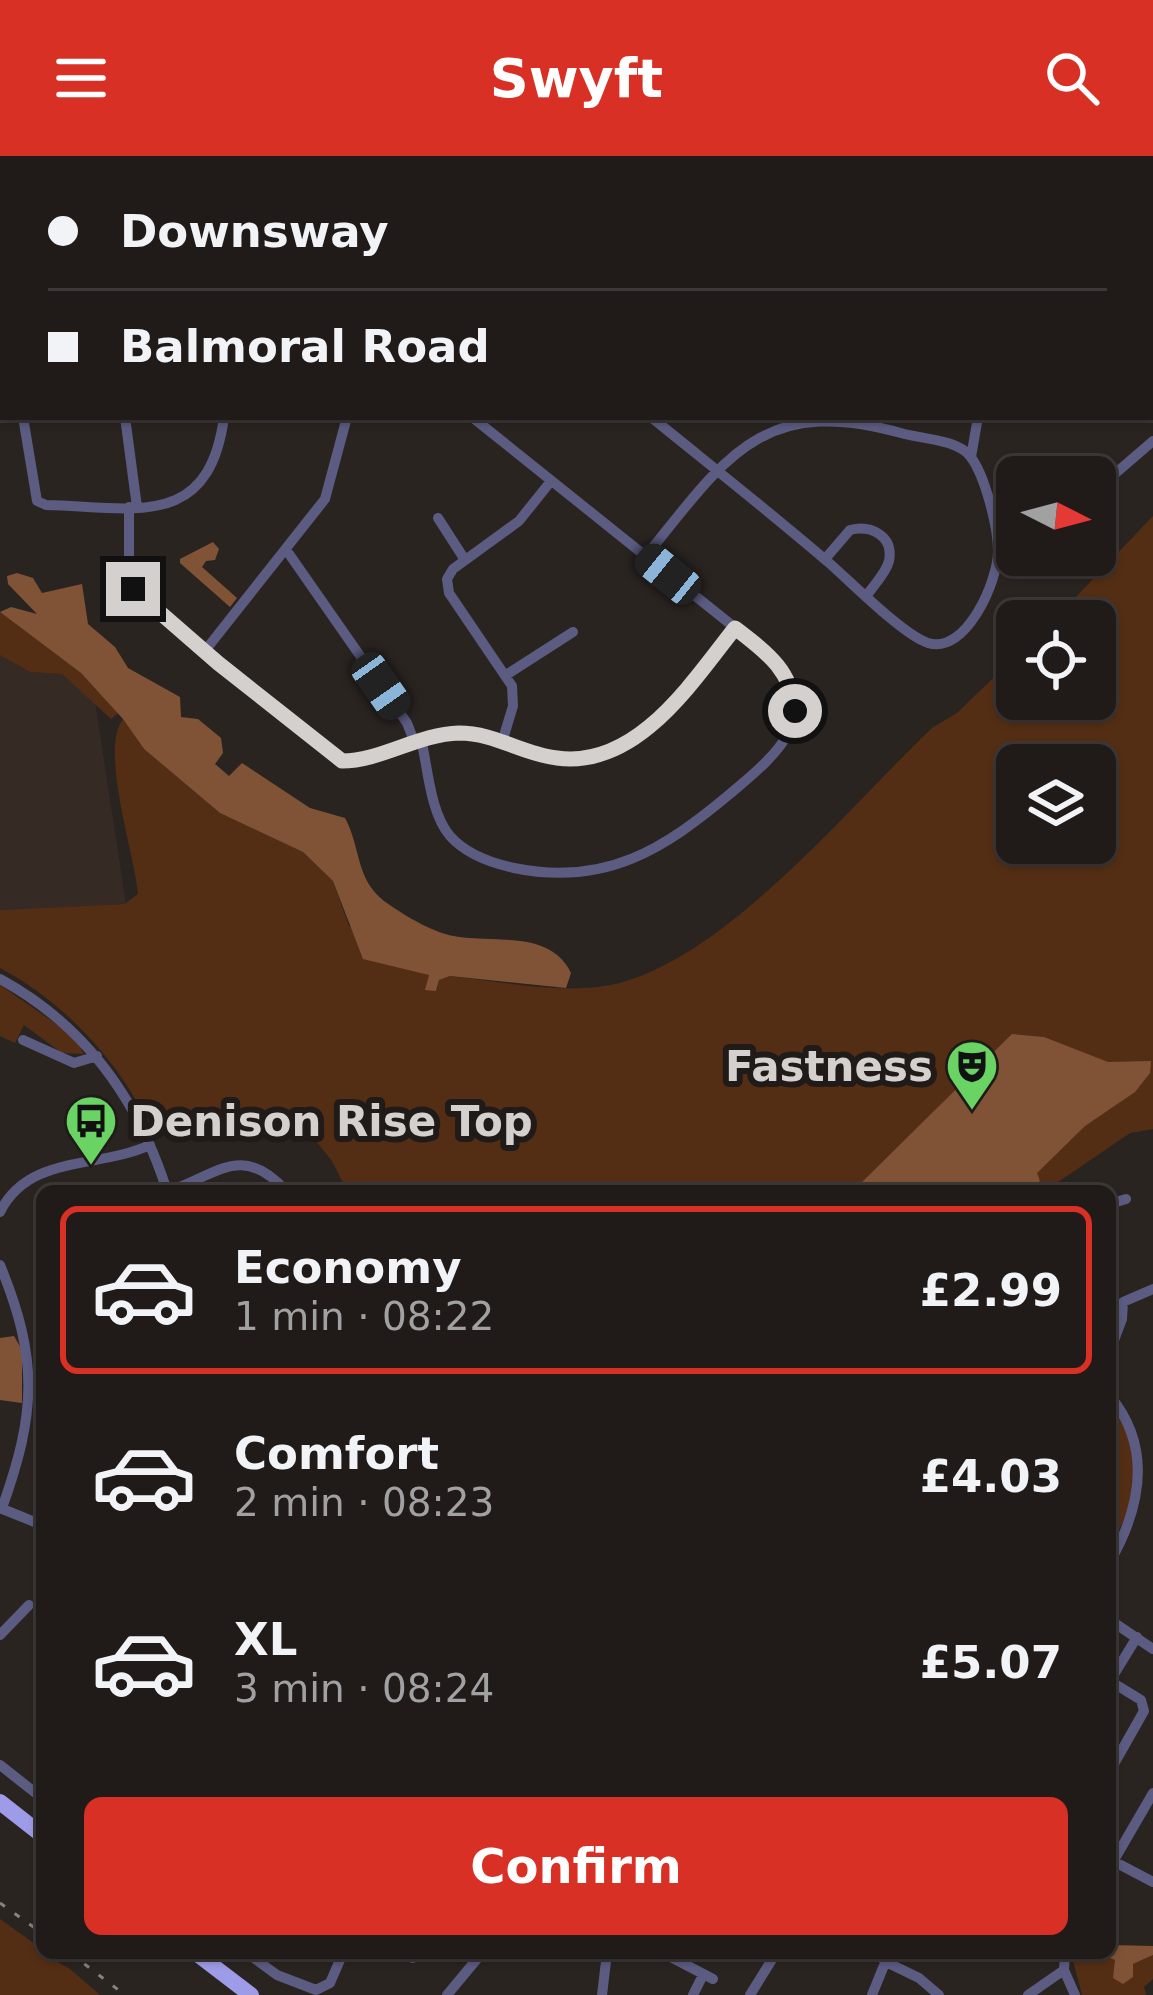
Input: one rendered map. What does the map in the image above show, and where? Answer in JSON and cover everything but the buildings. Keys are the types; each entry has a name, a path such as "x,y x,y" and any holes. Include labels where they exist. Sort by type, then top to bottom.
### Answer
{"highway":[{"path":"0,1802 36,1829"},
{"path":"204,1959 251,1995"}],"street":[{"path":"24,420 37,501 133,507 164,506 189,494 212,461 223,420"},
{"path":"125,420 133,507 129,567 133,589 339,760 464,733 503,739 554,758 580,759 607,752 663,713 735,628"},
{"path":"204,652 325,499 345,420"},
{"path":"287,550 418,740 450,837 475,855 548,873 591,871 629,861 689,828 777,753 795,711 789,679 774,658 476,420"},
{"path":"655,420 927,643 948,642 963,632 987,592 996,561"},
{"path":"977,420 971,457 993,514 996,538"},
{"path":"646,556 716,470 758,437 810,421 862,424 950,443 971,457"},
{"path":"950,443 973,433"},
{"path":"1116,472 1153,441"},
{"path":"503,739 515,695 446,586 448,573 519,521 551,481"},
{"path":"438,518 465,560"},
{"path":"825,560 850,530 867,528 880,535 889,550 888,562 866,595"},
{"path":"506,675 573,632"},
{"path":"0,979 60,1018 98,1056 134,1109 166,1185"},
{"path":"23,1040 74,1063 98,1056"},
{"path":"2,1205 24,1180 47,1170 150,1145"},
{"path":"183,1185 234,1164 259,1169 279,1185"},
{"path":"0,1265 23,1328 36,1405 1,1508 36,1523"},
{"path":"1123,1301 1153,1289"},
{"path":"1116,1296 1123,1301"},
{"path":"1116,1335 1123,1301"},
{"path":"1116,1403 1138,1438 1140,1502 1116,1550"},
{"path":"1138,1438 1152,1434"},
{"path":"0,1635 29,1605"},
{"path":"1116,1624 1153,1649"},
{"path":"1116,1671 1137,1637"},
{"path":"1116,1685 1141,1700 1144,1711 1116,1760"},
{"path":"0,1765 36,1793"},
{"path":"1116,1774 1123,1778"},
{"path":"1116,1857 1153,1793"},
{"path":"1116,1866 1153,1882"},
{"path":"255,1959 277,1976 317,1992 330,1983 340,1959"},
{"path":"447,1995 477,1959"},
{"path":"602,1995 607,1959"},
{"path":"674,1959 708,1977 693,1995"},
{"path":"750,1995 772,1959"},
{"path":"872,1995 885,1959"},
{"path":"889,1959 939,1995"},
{"path":"1065,1959 1064,1970 1075,1995"},
{"path":"1028,1995 1064,1970"}],"shaded area":[{"path":"1153,516 1153,1129 1130,1133 1054,1185 344,1185 316,1141 278,1110 188,1111 153,1132 125,1082 89,1037 48,999 0,968 0,910 125,904 138,894 116,777 117,734 123,719 144,749 220,813 303,852 333,881 349,926 429,975 426,990 437,990 439,980 450,976 559,988 602,986 664,966 747,909 932,728 957,713 996,675 996,720 1116,720 1116,600 1073,600 1096,576 1116,576 1116,555"},
{"path":"213,542 219,549 215,560 202,567 237,598 230,607 180,563"},
{"path":"17,573 33,578 42,593 82,584 88,624 115,647 128,668 180,697 181,717 198,719 221,738 223,753 215,764 229,776 242,763 310,808 345,818 363,872 384,901 442,933 547,948 571,973 566,988 450,976 439,980 436,991 425,990 429,975 363,959 333,881 303,852 220,813 144,749 81,673 0,612 11,607 37,614 8,584 7,576"},
{"path":"0,612 81,673 118,713 111,719 62,674 30,672 0,655"},
{"path":"0,655 30,672 62,674 95,702 126,904 0,910"},
{"path":"0,985 75,1037 84,1054 62,1053 24,1025 15,1043 0,1036"},
{"path":"1012,1034 1044,1037 1108,1062 1151,1061 1150,1073 1135,1092 1085,1126 1037,1173 1040,1181 1035,1185 859,1185"},
{"path":"14,1336 22,1350 22,1403 0,1400 0,1338"},
{"path":"1116,1415 1129,1440 1134,1475 1116,1535"},
{"path":"0,1919 36,1945 36,1959 52,1959 100,1995 0,1995"},
{"path":"1116,1945 1153,1946 1153,1955 1133,1964 1133,1977 1123,1984 1113,1978"},
{"path":"1153,1955 1153,1979 1144,1987 1146,1995 1082,1995 1073,1959 1116,1959 1133,1964"}],"railway":[{"path":"0,1903 36,1929"},
{"path":"78,1959 125,1995"}],"place":[{"name":"Fastness","path":"972,1112"},
{"name":"Denison Rise Top","path":"91,1167"}],"route":[{"path":"133,589 342,761 430,737 464,733 503,739 554,758 597,756 652,724 735,628 781,667 794,694 795,711"}]}
